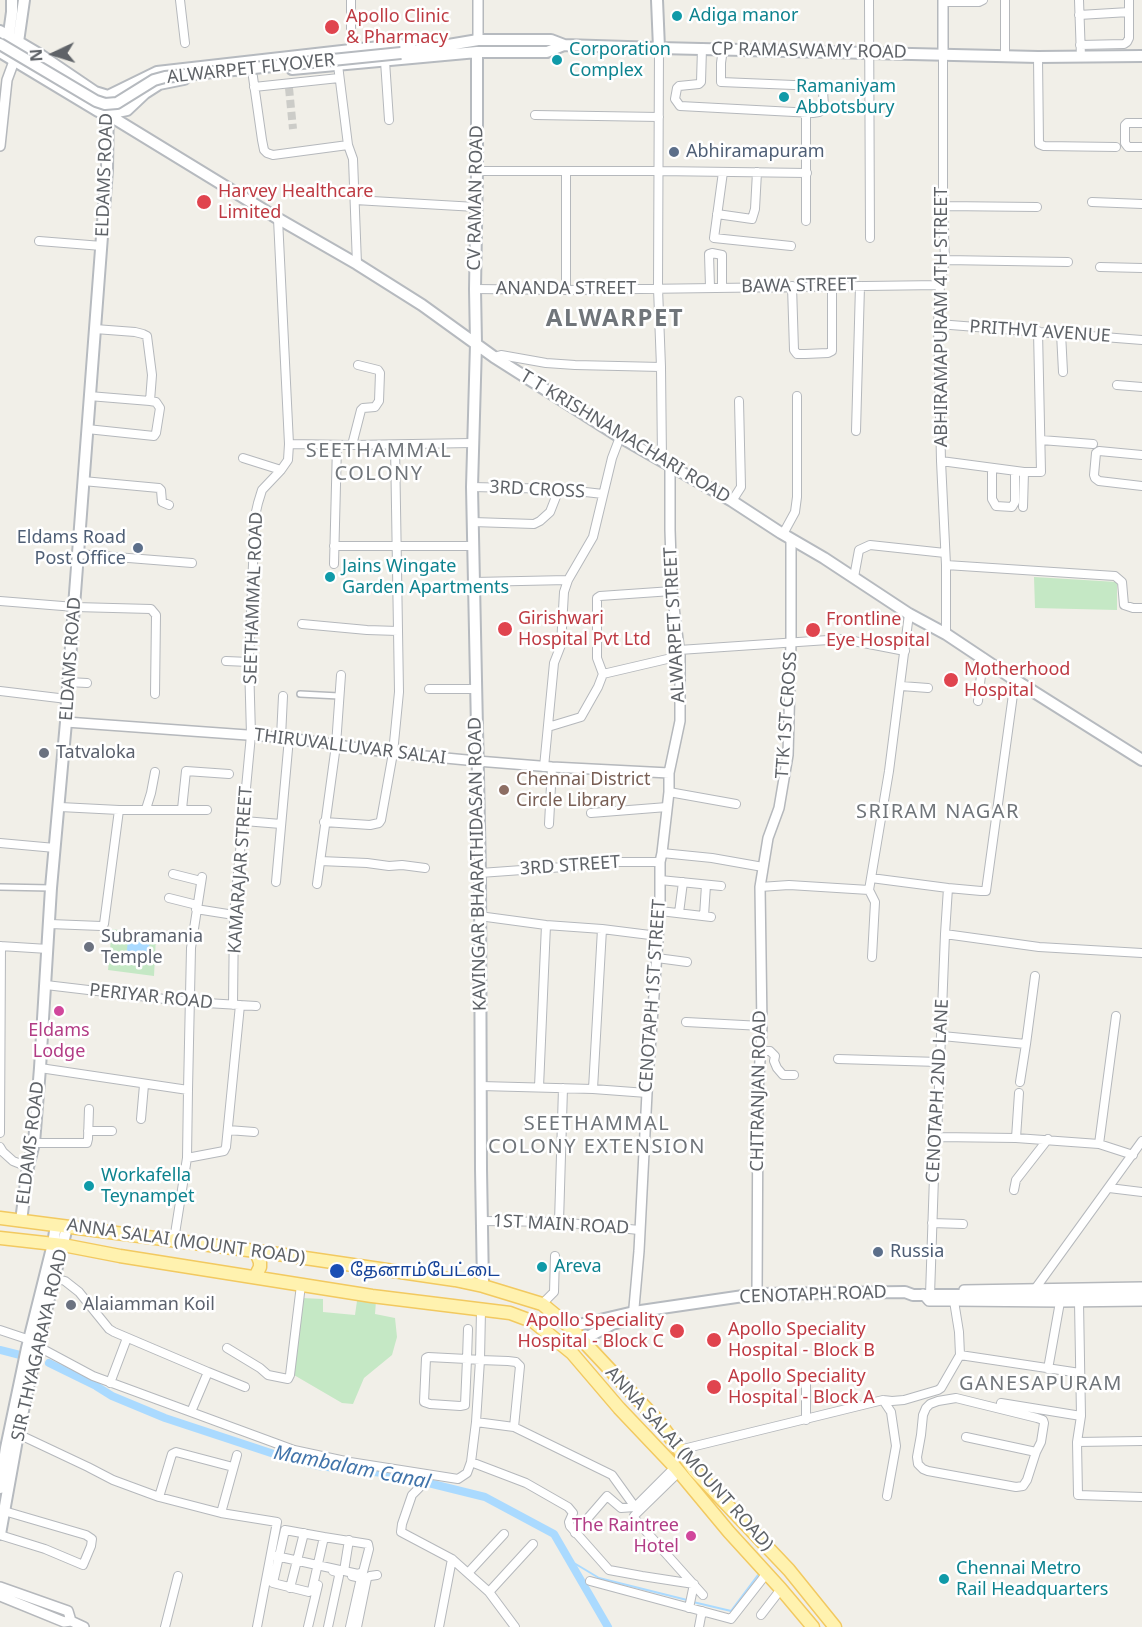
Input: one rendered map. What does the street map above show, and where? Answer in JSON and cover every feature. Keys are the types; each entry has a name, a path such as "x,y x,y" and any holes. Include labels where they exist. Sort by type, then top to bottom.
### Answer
{"main road":[{"path":"6,56 12,0"},
{"path":"7,35 24,0"},
{"path":"24,0 25,26 30,43 39,54"},
{"path":"657,0 658,48"},
{"path":"7,35 95,92 108,96 158,72 338,65 385,61 477,46"},
{"name":"ALWARPET FLYOVER","path":"0,44 96,101 105,104 117,103 154,80 165,78 415,50"},
{"path":"107,114 127,110 145,93 159,84 178,80 351,50 400,45 415,50 477,46"},
{"name":"CP RAMASWAMY ROAD","path":"477,46 547,52 564,45 1038,57 1142,56"},
{"name":"CV RAMAN ROAD","path":"472,443 476,344 477,46"},
{"name":"T T KRISHNAMACHARI ROAD","path":"6,56 357,264 422,305 494,357 620,437 732,501 909,614 946,634 1142,760"},
{"name":"ELDAMS ROAD","path":"21,1221 28,1167 34,1143 40,1068 51,888 60,807 102,246 107,170 108,96"},
{"name":"KAVINGAR BHARATHIDASAN ROAD","path":"472,443 480,873 483,1286"},
{"name":"ANNA SALAI (MOUNT ROAD)","path":"0,1218 271,1253 483,1286 542,1304 570,1327 659,1422 694,1470 786,1567 835,1627"},
{"name":"SIR THYAGARAYA ROAD","path":"34,1343 54,1278 61,1226"},
{"name":"ANNA SALAI (MOUNT ROAD)","path":"0,1238 58,1245 301,1285 510,1313 534,1322 572,1353 813,1627"},
{"name":"SIR THYAGARAYA ROAD","path":"0,1488 10,1430 58,1245"},
{"path":"256,1252 260,1262 260,1278"},
{"path":"260,1278 271,1253"},
{"name":"CENOTAPH ROAD","path":"570,1327 757,1294 905,1292 922,1294"},
{"path":"922,1294 950,1298 982,1294 1142,1295"},
{"name":"CENOTAPH ROAD","path":"562,1344 582,1340 633,1315 758,1300 906,1297 922,1294"},
{"name":"SIR THYAGARAYA ROAD","path":"0,1535 10,1430"},
{"path":"773,1581 786,1567"}],"street":[{"path":"180,0 185,43"},
{"path":"351,0 351,50"},
{"name":"CV RAMAN ROAD","path":"477,46 478,0"},
{"path":"869,0 870,238"},
{"path":"943,1 979,2 983,0"},
{"path":"1005,0 1005,56"},
{"path":"1079,0 1081,57"},
{"path":"1080,45 1124,45 1129,38 1129,0"},
{"name":"ABHIRAMAPURAM 4TH STREET","path":"943,1 945,260 940,285 938,324 946,634"},
{"path":"1079,15 1129,12"},
{"path":"658,48 658,288 666,464"},
{"path":"702,48 701,82 676,88 675,99 680,106 803,112 822,110 824,100 821,87 721,82 723,49"},
{"path":"0,146 8,80 6,56"},
{"path":"1038,57 1039,144 1044,146 1116,147"},
{"path":"385,61 389,120"},
{"path":"338,65 348,145 353,159 357,264"},
{"path":"252,67 264,150 267,153 273,155 348,145"},
{"path":"254,87 339,78"},
{"path":"803,112 806,117 806,221"},
{"path":"535,115 659,117"},
{"path":"1142,123 1125,125 1125,143 1128,147 1142,147"},
{"path":"477,171 807,173"},
{"path":"566,171 566,290"},
{"path":"723,172 714,238 791,246"},
{"path":"717,214 752,219 755,209 757,172"},
{"path":"355,200 476,207"},
{"path":"1092,202 1142,204"},
{"path":"943,206 1037,207"},
{"name":"SEETHAMMAL ROAD","path":"251,735 249,662 256,510 262,490 288,460 289,444 278,219"},
{"path":"39,242 102,246"},
{"path":"710,287 709,254 712,253 722,255 722,287"},
{"path":"945,260 1068,262"},
{"path":"1100,267 1142,268"},
{"path":"792,286 794,351 797,354 831,352 833,348 832,285"},
{"name":"BAWA STREET","path":"658,288 940,285"},
{"path":"856,430 860,286"},
{"name":"ANANDA STREET","path":"475,289 658,288"},
{"name":"PRITHVI AVENUE","path":"938,324 1142,340"},
{"path":"95,329 135,332 147,336 152,375 150,401"},
{"path":"941,461 1041,472 1038,331"},
{"path":"1061,333 1063,372"},
{"path":"494,357 501,355 546,363 575,365 661,367"},
{"path":"352,445 361,410 375,407 379,401 380,373 378,370 357,365"},
{"path":"1117,385 1142,387"},
{"path":"87,429 154,436 160,408 156,402 89,396"},
{"path":"787,537 797,497 796,396"},
{"path":"732,501 741,487 739,401"},
{"path":"549,824 548,727 554,663 561,645 564,592 568,580 593,537 612,458 620,437"},
{"path":"1041,440 1093,444"},
{"path":"289,444 472,443"},
{"path":"334,564 337,445"},
{"path":"324,822 370,825 379,823 381,820 393,753 399,692 395,445"},
{"path":"1142,455 1097,452 1094,475 1099,481 1142,486"},
{"path":"243,458 281,470"},
{"name":"ALWARPET STREET","path":"661,858 669,773 680,721 679,653 672,591 666,464"},
{"path":"992,468 992,499 996,506 1012,507 1015,502 1019,471"},
{"path":"1019,471 1021,508"},
{"path":"83,482 159,488 162,502 170,505"},
{"name":"3RD CROSS","path":"472,487 560,489 603,495"},
{"path":"473,522 534,524 550,512 560,489"},
{"name":"TTK 1ST CROSS","path":"760,887 768,838 779,808 788,755 791,642 787,537"},
{"path":"854,577 859,550 870,545 945,552"},
{"path":"334,546 473,546"},
{"path":"78,554 192,563"},
{"path":"946,565 1115,576 1122,582 1125,604 1142,609"},
{"path":"474,582 568,580"},
{"path":"548,727 581,717 603,674 597,658 597,598 672,591"},
{"path":"0,601 153,611 156,615 155,694"},
{"path":"872,957 875,902 869,890 889,771 909,614"},
{"path":"302,624 398,631"},
{"path":"603,674 679,653 791,642 843,639 905,651"},
{"path":"978,701 983,658"},
{"path":"226,661 249,662"},
{"path":"317,885 336,745 341,675"},
{"path":"872,878 986,891 1015,680"},
{"path":"68,682 87,683"},
{"path":"901,686 927,688"},
{"path":"429,689 476,689"},
{"path":"0,691 67,699"},
{"path":"300,694 339,696"},
{"path":"276,882 285,737 283,696"},
{"name":"THIRUVALLUVAR SALAI","path":"66,722 285,737 393,753 477,761 669,773"},
{"name":"KAMARAJAR STREET","path":"187,1158 224,1151 228,1130 237,1005 234,915 251,735"},
{"path":"182,809 186,771 229,774"},
{"path":"146,809 154,772"},
{"path":"669,792 736,804"},
{"path":"60,807 207,810"},
{"path":"591,813 667,807"},
{"path":"50,924 101,926 104,924 119,810"},
{"path":"244,821 281,824"},
{"path":"0,843 55,848"},
{"name":"3RD STREET","path":"480,873 661,858 712,858 763,867"},
{"name":"CENOTAPH 1ST STREET","path":"633,1315 660,912 661,858"},
{"path":"320,861 425,868"},
{"path":"173,874 202,879 192,948 187,1158 174,1240"},
{"path":"660,880 721,886"},
{"path":"679,913 682,882"},
{"path":"660,912 707,916 706,885"},
{"path":"760,887 789,885 869,890"},
{"path":"0,887 51,888"},
{"name":"CHITRANJAN ROAD","path":"757,1294 758,1094 762,1026 760,887"},
{"name":"CENOTAPH 2ND LANE","path":"922,1294 932,1223 948,888"},
{"path":"169,898 234,915"},
{"path":"479,916 658,936"},
{"path":"539,1087 546,925"},
{"path":"593,1089 602,929"},
{"path":"945,934 1039,947 1142,953"},
{"path":"0,1133 1,946 48,949"},
{"path":"657,958 687,962"},
{"path":"1020,1082 1035,976"},
{"name":"PERIYAR ROAD","path":"46,985 190,1002 256,1006"},
{"path":"1099,1144 1116,1017"},
{"path":"686,1022 762,1026"},
{"path":"942,1036 1026,1044"},
{"path":"760,1051 770,1051 775,1056 774,1061 783,1075 795,1075"},
{"path":"838,1059 939,1062"},
{"path":"40,1068 188,1090"},
{"path":"141,1119 144,1084"},
{"path":"481,1086 647,1093"},
{"path":"560,1222 563,1088"},
{"path":"1016,1138 1019,1093"},
{"path":"34,1143 85,1143 88,1141 89,1109"},
{"path":"530,1124 562,1123"},
{"path":"228,1130 254,1132"},
{"path":"88,1131 112,1131"},
{"path":"937,1137 1047,1139 1099,1144 1136,1153"},
{"path":"1014,1190 1016,1180 1047,1139"},
{"path":"1035,1289 1136,1153 1142,1141"},
{"path":"0,1147 13,1161 28,1167"},
{"path":"1109,1188 1142,1192"},
{"name":"1ST MAIN ROAD","path":"482,1221 560,1222 639,1230"},
{"path":"932,1223 963,1224"},
{"path":"542,1304 554,1292 555,1256"},
{"path":"54,1278 65,1281 80,1292 109,1329 245,1387"},
{"path":"227,1348 270,1376 288,1378 291,1375 301,1285"},
{"path":"679,1450 883,1400 904,1400 938,1390 960,1355 959,1332 950,1298 952,1290 1142,1287"},
{"path":"950,1298 1060,1302 1142,1301"},
{"path":"1048,1369 1060,1302"},
{"path":"1079,1302 1081,1416 1077,1442 1078,1495 1142,1497"},
{"path":"0,1330 34,1343 110,1383 294,1450 350,1462 458,1479 467,1473 471,1462 476,1422 481,1310"},
{"path":"468,1329 467,1359 465,1405 424,1402 426,1358 428,1357 467,1359 516,1362 520,1366 514,1427"},
{"path":"110,1383 127,1338"},
{"path":"960,1355 1080,1373"},
{"path":"191,1412 208,1372"},
{"path":"806,1383 806,1420"},
{"path":"938,1390 944,1399"},
{"path":"924,1394 930,1404"},
{"path":"956,1398 1043,1419 1044,1430 1041,1442 1023,1486 1016,1487 923,1468 918,1464 923,1415 930,1404 944,1399 956,1398"},
{"path":"883,1400 891,1412 896,1446 887,1496"},
{"path":"1001,1403 1081,1416"},
{"path":"476,1422 514,1427 612,1475 635,1507"},
{"path":"10,1430 113,1480 159,1497 221,1513 277,1522 257,1627"},
{"path":"966,1437 1036,1452"},
{"path":"1077,1442 1142,1441"},
{"path":"159,1497 172,1455 176,1452 233,1467"},
{"path":"221,1513 237,1455"},
{"path":"471,1462 525,1484 568,1507 573,1513 570,1526 609,1570 694,1584"},
{"path":"575,1533 608,1496 621,1508 635,1507 677,1470"},
{"path":"677,1470 634,1516 634,1519 703,1595"},
{"path":"424,1475 419,1488 412,1496 401,1532 452,1559 489,1592 515,1627"},
{"path":"0,1535 45,1549 82,1565 91,1546 92,1539 86,1535 4,1511"},
{"path":"270,1554 280,1556 318,1566 358,1574 363,1572 369,1549 368,1544 285,1530 280,1556 273,1583 309,1592 312,1590 318,1566 324,1537"},
{"path":"290,1588 304,1533"},
{"path":"468,1573 504,1534"},
{"path":"344,1571 349,1540"},
{"path":"489,1592 533,1544"},
{"path":"439,1627 452,1559"},
{"path":"308,1627 320,1572 323,1570 337,1572 339,1576 329,1627"},
{"path":"606,1586 609,1570"},
{"path":"329,1627 342,1577 346,1575 361,1578 350,1627"},
{"path":"357,1627 367,1578 377,1575"},
{"path":"165,1627 178,1576"},
{"path":"590,1581 690,1603 702,1611 731,1619 773,1581"},
{"path":"761,1615 773,1581"},
{"path":"690,1603 694,1584"},
{"path":"0,1587 68,1611 71,1621"},
{"path":"0,1596 64,1622 71,1621 84,1627"},
{"path":"699,1627 702,1611"}],"green space":[{"path":"1034,577 1117,582 1117,610 1035,608"},
{"path":"112,929 156,936 154,976 108,970"},
{"path":"302,1298 323,1299 323,1312 355,1315 357,1301 376,1301 375,1314 395,1318 397,1337 392,1355 364,1378 353,1404 342,1403 294,1375"}],"water":[{"path":"128,938 150,940 147,964 126,962"}],"waterway":[{"name":"Mambalam Canal","path":"0,1350 24,1356"},
{"name":"Mambalam Canal","path":"49,1363 112,1396 165,1418 274,1454 318,1466 392,1474 485,1497 554,1534 608,1627"},
{"path":"569,1560 599,1578 687,1600"},
{"path":"693,1602 731,1611 758,1575"}],"tunnel":[{"path":"289,88 293,129"}],"place":[{"name":"Adiga manor","path":"677,16"},
{"name":"Apollo Clinic & Pharmacy","path":"332,27"},
{"name":"Corporation Complex","path":"557,60"},
{"name":"Ramaniyam Abbotsbury","path":"784,97"},
{"name":"Abhiramapuram","path":"674,152"},
{"name":"Harvey Healthcare Limited","path":"204,202"},
{"name":"Eldams Road Post Office","path":"138,548"},
{"name":"Jains Wingate Garden Apartments","path":"330,577"},
{"name":"Girishwari Hospital Pvt Ltd","path":"505,629"},
{"name":"Frontline Eye Hospital","path":"813,630"},
{"name":"Motherhood Hospital","path":"951,680"},
{"name":"Tatvaloka","path":"44,753"},
{"name":"Chennai District Circle Library","path":"504,790"},
{"name":"Subramania Temple","path":"89,947"},
{"name":"Eldams Lodge","path":"59,1011"},
{"name":"Workafella Teynampet","path":"89,1186"},
{"name":"Russia","path":"878,1252"},
{"name":"Areva","path":"542,1267"},
{"name":"தேனாம்பேட்டை","path":"337,1271"},
{"name":"Alaiamman Koil","path":"71,1305"},
{"name":"Apollo Speciality Hospital - Block C","path":"677,1331"},
{"name":"Apollo Speciality Hospital - Block B","path":"714,1340"},
{"name":"Apollo Speciality Hospital - Block A","path":"714,1387"},
{"name":"The Raintree Hotel","path":"691,1536"},
{"name":"Chennai Metro Rail Headquarters","path":"944,1579"}],"district":[{"name":"ALWARPET","path":"615,319"},
{"name":"SEETHAMMAL COLONY","path":"379,462"},
{"name":"SRIRAM NAGAR","path":"938,812"},
{"name":"SEETHAMMAL COLONY EXTENSION","path":"597,1136"},
{"name":"GANESAPURAM","path":"1041,1384"}]}
